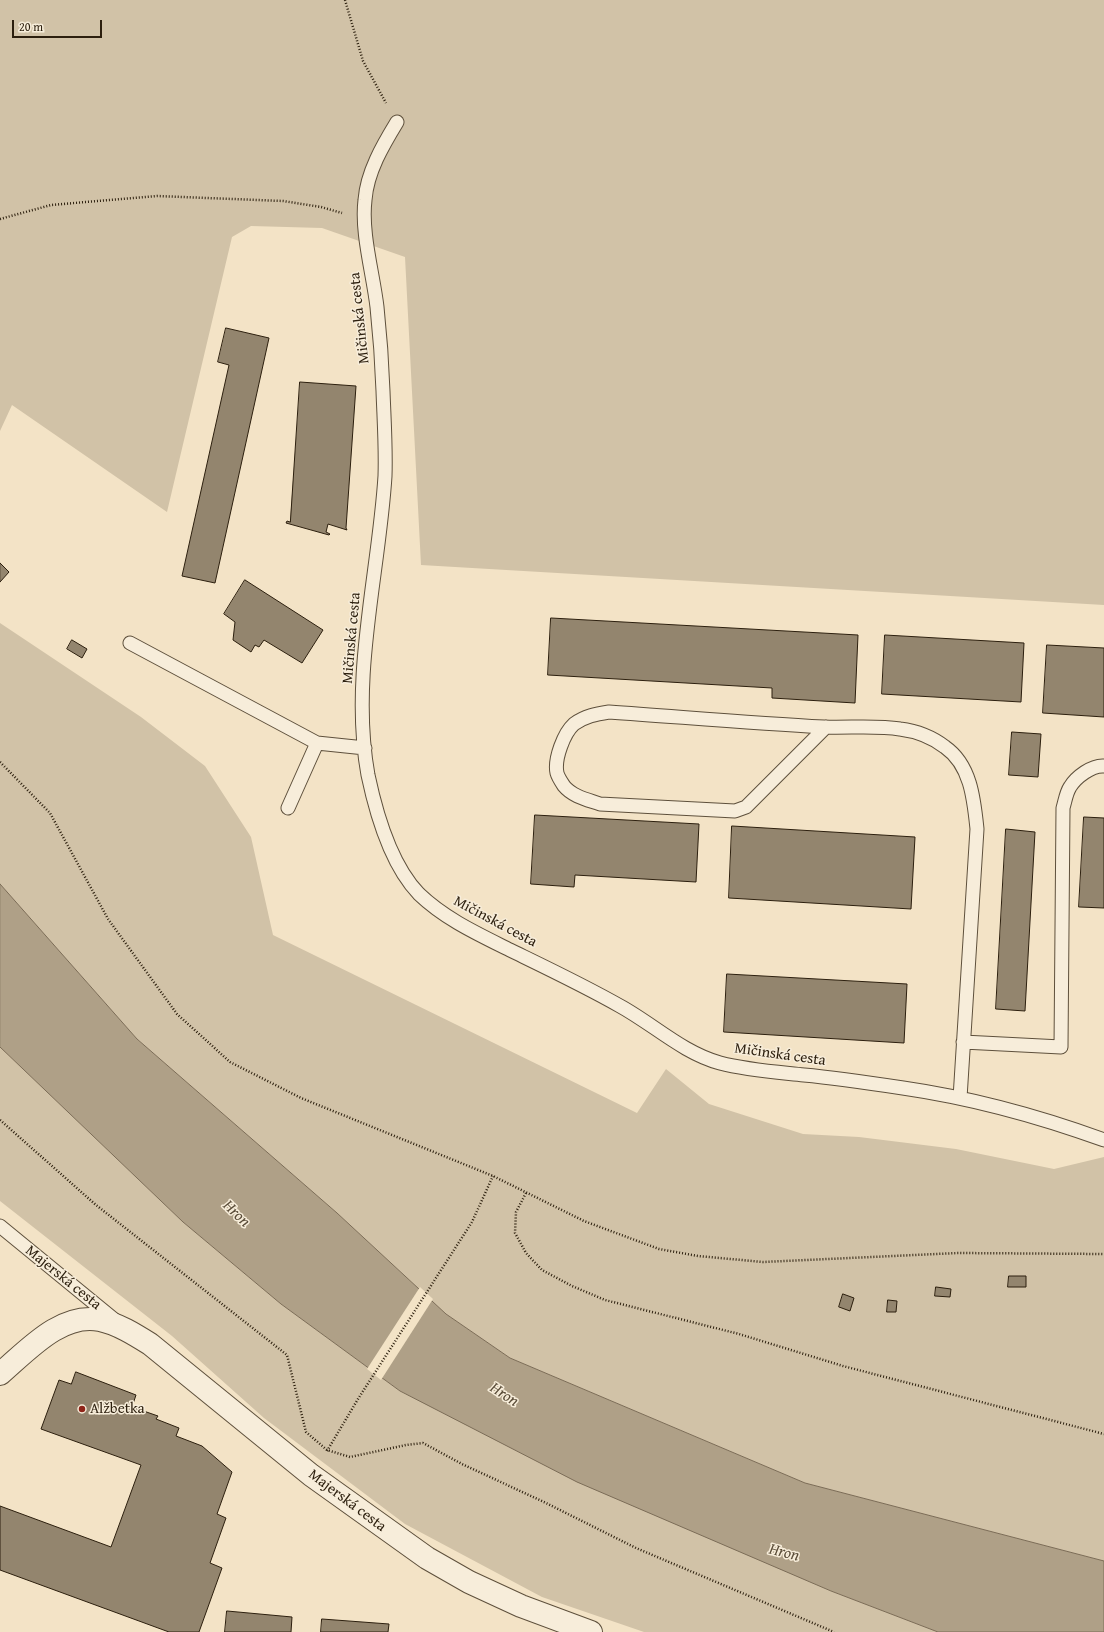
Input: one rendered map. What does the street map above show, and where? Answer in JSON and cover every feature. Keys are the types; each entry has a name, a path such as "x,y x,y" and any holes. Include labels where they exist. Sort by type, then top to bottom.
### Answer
{"street":[{"name":"Majerská cesta","path":"0,1374 53,1330 74,1320 99,1320 127,1330 150,1344 333,1492 427,1558 469,1582 521,1606 591,1632"}],"lane":[{"name":"Mičinská cesta","path":"396,122 384,144 367,184 364,200 365,219 377,310 385,424 385,475 366,635 363,715 368,773 375,805 385,834 405,876 418,893 462,926 617,1004 643,1018 691,1052 716,1062 746,1068 905,1088 960,1098 1052,1121 1104,1140"},
{"path":"130,643 317,743 365,748"},
{"path":"826,727 746,807 735,811 600,804 581,798 565,787 557,773 558,756 564,739 573,725 591,714 609,712 826,727 900,729 925,735 946,747 962,764 965,771 972,792 977,829 960,1098"},
{"path":"288,808 317,743"},
{"path":"963,1042 1061,1047 1063,808 1070,787 1083,773 1104,766"},
{"name":"Majerská cesta","path":"0,1226 127,1330"}],"path":[{"path":"345,0 363,62 396,122"},
{"path":"0,218 51,205 157,196 283,201 320,207 365,219"},
{"path":"0,762 50,813 108,919 177,1014 230,1062 301,1098 493,1176 584,1221 659,1249 698,1256 763,1262 958,1253 1104,1254"},
{"path":"0,1120 96,1205 287,1355 306,1432 327,1450 350,1457 406,1445 423,1443 462,1464 546,1503 636,1548 834,1632"},
{"path":"332,1442 472,1222 493,1176"},
{"path":"526,1193 516,1212 515,1233 526,1253 542,1270 572,1286 605,1300 739,1334 843,1366 1104,1434"}],"shaded area":[{"path":"0,0 1104,0 1104,605 421,565 405,257 322,228 251,226 232,237 167,512 12,405 0,431"},
{"path":"0,623 141,717 205,766 251,837 273,935 637,1113 666,1069 709,1104 803,1134 859,1137 956,1149 1054,1169 1104,1157 1104,1561 805,1483 510,1358 446,1314 337,1213 137,1039 0,884"},
{"path":"0,1047 183,1222 281,1304 400,1391 831,1591 938,1632 644,1632 542,1597 405,1524 264,1418 172,1336 0,1201"}],"water":[{"name":"Hron","path":"0,884 137,1039 337,1213 446,1314 510,1358 805,1483 1104,1561 1104,1632 938,1632 831,1591 577,1482 400,1391 281,1304 183,1222 0,1047"}],"pier":[{"path":"420,1287 433,1299 381,1380 367,1369"}],"building":[{"path":"226,328 269,338 215,583 182,576 229,365 218,362"},
{"path":"300,382 356,386 347,530 328,524 326,532 330,534 329,535 286,523 287,521 290,522"},
{"path":"0,563 9,572 0,582"},
{"path":"245,580 323,630 302,663 264,640 259,647 255,645 251,652 233,640 235,622 224,614"},
{"path":"551,618 858,635 855,703 772,698 772,688 548,675"},
{"path":"885,635 1024,643 1021,702 882,694"},
{"path":"72,640 87,649 82,658 67,649"},
{"path":"1047,645 1104,648 1104,717 1043,713"},
{"path":"1012,732 1041,734 1038,777 1009,775"},
{"path":"535,815 699,824 696,882 575,875 574,887 531,884"},
{"path":"1084,817 1104,818 1104,908 1079,907"},
{"path":"732,826 915,837 911,909 729,898"},
{"path":"1006,829 1035,832 1025,1011 996,1009"},
{"path":"727,974 907,984 904,1043 724,1032"},
{"path":"1009,1276 1026,1276 1026,1287 1008,1287"},
{"path":"936,1287 951,1289 950,1297 935,1296"},
{"path":"843,1294 854,1298 850,1311 839,1307"},
{"path":"888,1300 897,1301 896,1312 887,1312"},
{"path":"76,1372 136,1395 132,1407 158,1416 156,1419 179,1428 176,1436 202,1446 232,1472 217,1514 226,1518 210,1563 222,1568 199,1632 169,1632 0,1570 0,1506 111,1547 141,1465 41,1429 59,1380 71,1384"},
{"path":"227,1611 292,1617 291,1632 225,1632"},
{"path":"322,1619 389,1624 388,1632 321,1632"}],"place":[{"name":"Alžbetka","path":"82,1409"}]}
